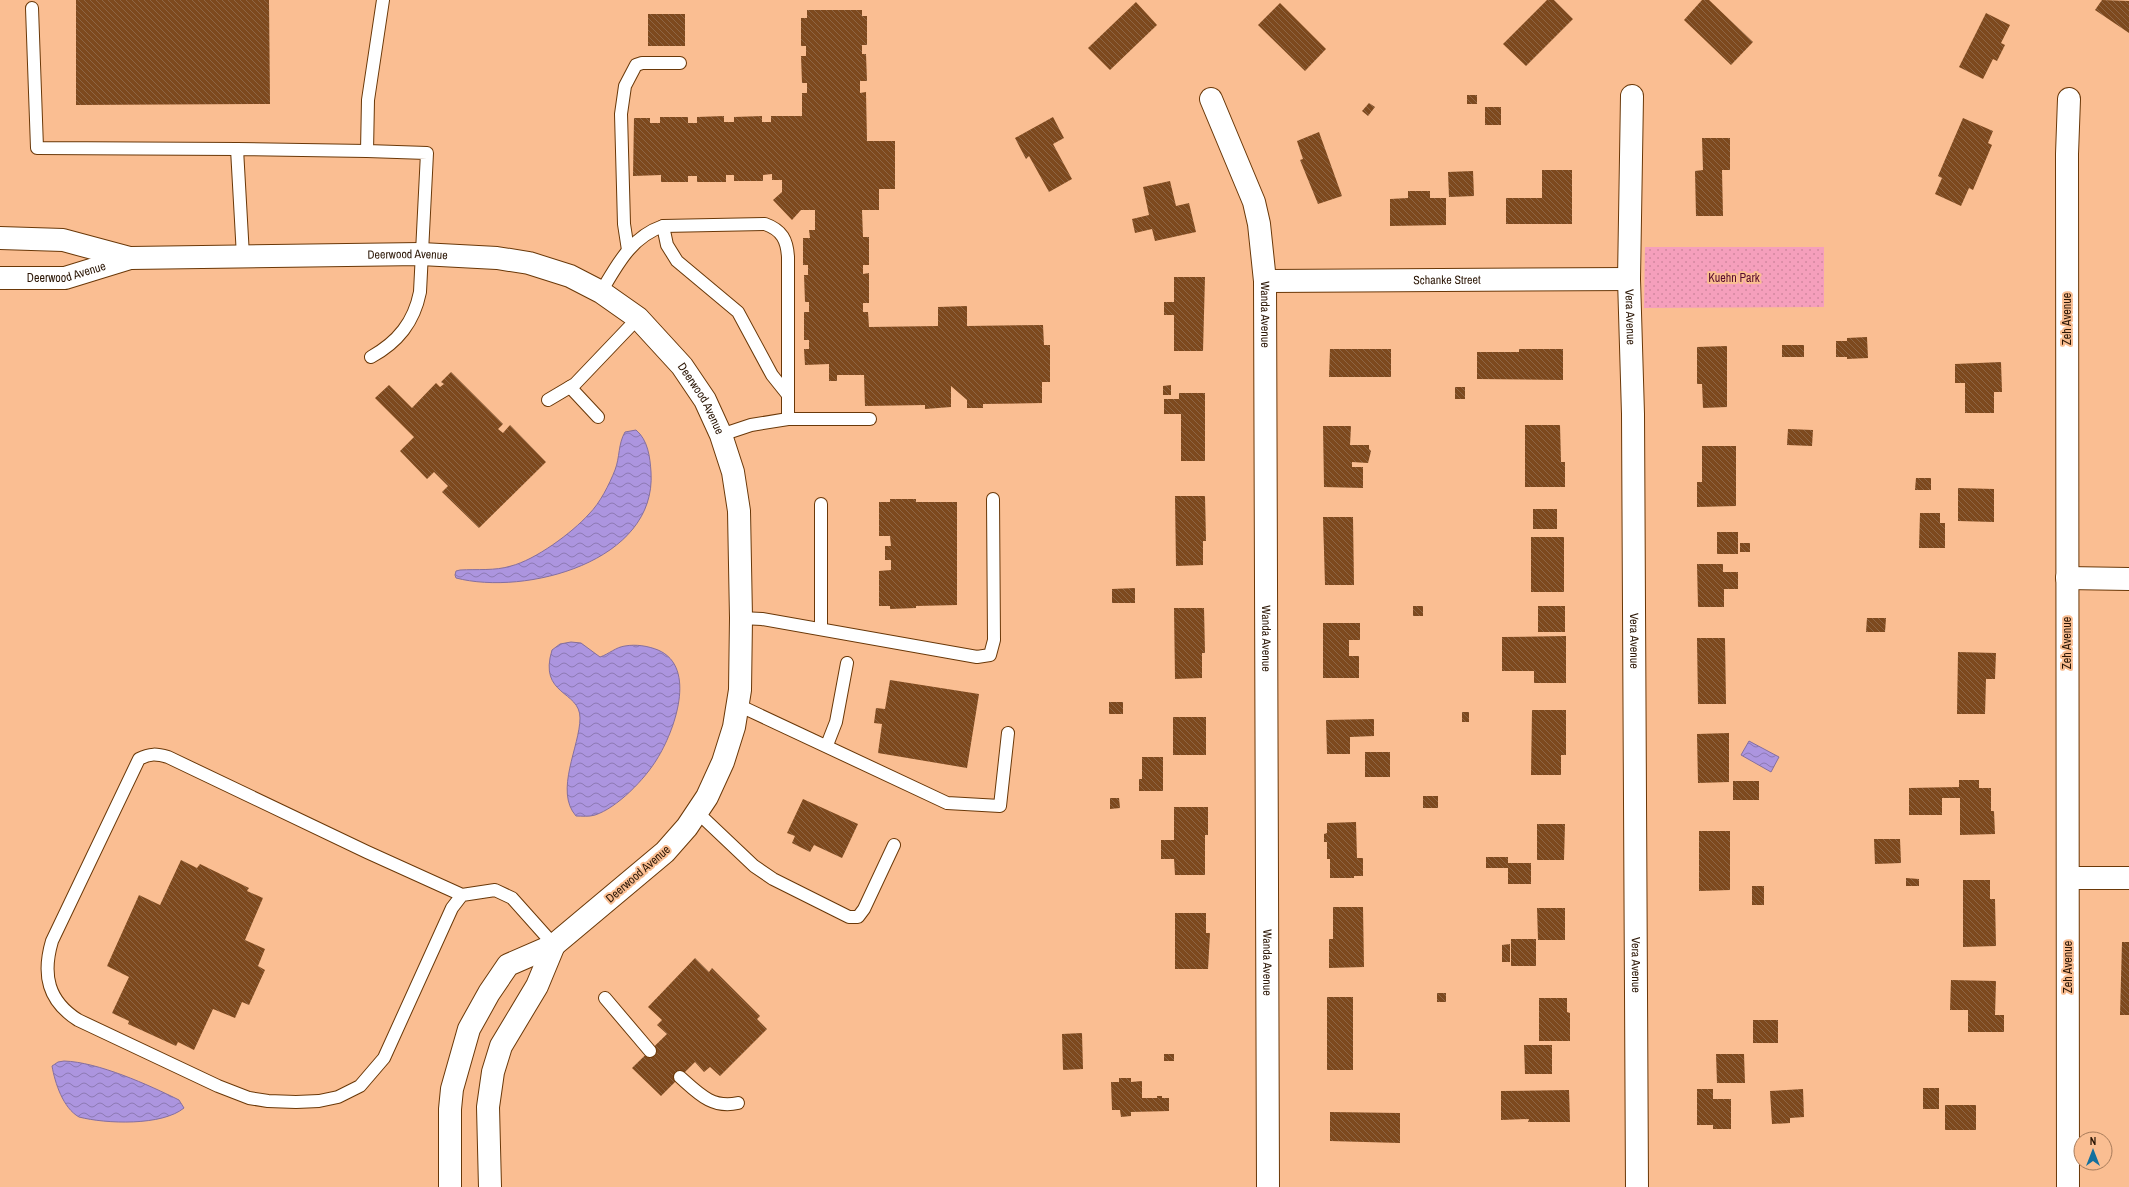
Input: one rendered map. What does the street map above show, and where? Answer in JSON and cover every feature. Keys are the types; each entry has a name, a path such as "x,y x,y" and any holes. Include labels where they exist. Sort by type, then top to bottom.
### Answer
{"street":[{"name":"Vera Avenue","path":"1632,96 1629,279 1633,414 1637,1187"},
{"name":"Wanda Avenue","path":"1211,99 1254,202 1259,224 1265,281 1268,1187"},
{"name":"Zeh Avenue","path":"2068,1187 2067,154 2069,99"},
{"name":"Deerwood Avenue","path":"0,238 63,240 130,258 421,254 497,258 529,262 570,276 601,292 638,318 682,366 705,400 721,435 732,472 739,511 741,618 738,705 734,727 723,762 707,797 687,826 665,852 554,945 508,965 489,993 469,1029 457,1068 451,1096 450,1187"},
{"name":"Deerwood Avenue","path":"0,278 65,278 130,258"},
{"name":"Schanke Street","path":"1265,281 1629,279"},
{"path":"2067,578 2129,579"},
{"path":"2068,878 2129,878"},
{"name":"Deerwood Avenue","path":"490,1187 488,1107 493,1072 500,1046 537,986 554,945"}],"lane":[{"path":"367,151 368,100 383,0"},
{"path":"32,8 38,148 427,152 420,292 417,307 411,321 386,349 371,357"},
{"path":"628,250 624,224 621,114 625,86 630,74 636,66 642,63 680,63"},
{"path":"237,149 243,256"},
{"path":"601,292 628,250 644,235 663,226 765,224 776,228 784,236 788,247 788,419"},
{"path":"663,226 671,254 677,261 738,312 772,375 788,395"},
{"path":"548,400 570,387 638,318"},
{"path":"570,387 598,417"},
{"path":"721,435 751,425 788,419 870,419"},
{"path":"741,618 762,619 977,657 990,654 994,640 994,499"},
{"path":"821,504 821,630"},
{"path":"827,746 836,722 847,663"},
{"path":"738,705 947,803 1000,806 1008,733"},
{"path":"462,895 452,908 384,1058 360,1086 338,1097 319,1101 268,1102 250,1098 218,1086 78,1020 63,1010 49,984 47,957 52,941 139,759 146,755 156,754 168,757 367,852 462,895 495,890 512,898 554,945"},
{"path":"697,812 760,870 773,879 849,917 858,917 864,909 894,845"},
{"path":"605,998 650,1051"},
{"path":"680,1077 705,1099 723,1105 738,1102"}],"green space":[{"name":"Kuehn Park","path":"1645,247 1824,247 1824,307 1644,308"}],"water":[{"path":"636,430 646,444 650,461 651,472 647,503 633,529 610,550 582,566 550,576 516,582 484,582 456,578 456,571 460,570 499,569 521,563 553,545 573,529 593,510 607,488 617,465 621,441 625,432"},
{"path":"571,642 581,643 600,657 629,645 650,647 658,650 670,658 677,670 680,685 679,701 670,733 664,747 652,767 630,792 612,806 590,816 576,816 570,806 567,794 570,768 579,729 580,718 578,709 574,702 561,691 550,676 549,665 552,650 560,644"},
{"path":"1749,741 1779,757 1771,772 1741,755"},
{"path":"64,1061 92,1065 123,1075 179,1100 184,1108 174,1114 148,1121 118,1122 79,1117 68,1108 55,1080 52,1066 58,1062"}],"building":[{"path":"76,0 269,0 270,104 76,105"},
{"path":"1547,0 1554,0 1573,19 1526,66 1503,44"},
{"path":"1702,0 1709,0 1753,42 1731,65 1684,20"},
{"path":"2102,0 2129,1 2129,33 2095,10"},
{"path":"1136,2 1157,25 1110,70 1088,48"},
{"path":"1280,3 1326,49 1305,71 1258,25"},
{"path":"807,10 862,10 862,16 867,16 867,45 862,45 862,54 866,54 867,81 860,81 860,93 866,92 867,141 895,141 895,189 879,189 879,210 862,210 863,237 869,237 869,265 863,265 863,274 869,273 869,303 863,303 863,312 868,312 869,327 938,326 938,307 967,306 967,326 1043,325 1044,345 1050,345 1050,382 1042,382 1042,403 983,404 983,408 967,408 967,400 951,386 951,407 925,409 925,405 865,406 864,375 837,375 837,381 829,381 829,364 805,365 804,349 809,349 809,340 804,340 804,312 809,312 809,302 805,302 804,275 808,275 808,265 803,265 803,238 810,238 809,230 815,230 815,210 801,210 792,220 773,200 782,192 782,180 772,180 772,174 763,175 763,181 734,181 734,175 726,175 726,182 697,182 697,176 688,176 688,182 661,182 661,175 633,176 634,118 650,118 650,123 660,123 660,117 688,117 688,123 697,123 697,117 724,116 724,122 734,122 734,117 762,116 762,122 771,122 771,116 802,116 802,93 807,93 807,83 802,83 801,56 806,56 806,46 801,46 801,18 807,18"},
{"path":"1986,13 2010,25 2001,43 2005,45 1997,61 1993,59 1983,79 1959,67"},
{"path":"648,14 685,14 685,46 648,46"},
{"path":"1467,95 1477,95 1477,104 1467,104"},
{"path":"1369,103 1375,107 1368,116 1362,111"},
{"path":"1485,107 1501,107 1501,125 1485,125"},
{"path":"1053,117 1064,138 1053,144 1072,179 1049,192 1029,156 1026,159 1015,138"},
{"path":"1963,118 1993,131 1988,143 1992,145 1973,190 1969,188 1961,206 1935,194 1942,178 1938,176"},
{"path":"1319,132 1342,196 1318,204 1300,160 1303,159 1297,141"},
{"path":"1702,138 1730,138 1730,170 1722,170 1723,216 1696,216 1695,171 1703,170"},
{"path":"1542,170 1572,170 1572,224 1506,224 1506,198 1542,198"},
{"path":"1473,171 1474,196 1449,197 1448,172"},
{"path":"1170,181 1176,206 1189,203 1196,232 1155,241 1152,229 1135,233 1132,219 1149,215 1143,187"},
{"path":"1408,191 1430,191 1430,198 1446,198 1446,225 1390,226 1390,199 1408,198"},
{"path":"1174,277 1205,277 1203,351 1174,351 1174,315 1164,315 1164,302 1174,302"},
{"path":"1867,337 1868,358 1847,359 1847,357 1836,357 1836,341 1847,341 1847,338"},
{"path":"1782,345 1804,345 1804,357 1782,357"},
{"path":"1727,346 1727,407 1703,408 1702,384 1697,384 1697,347"},
{"path":"1330,349 1391,349 1391,377 1329,377"},
{"path":"1519,349 1563,349 1563,380 1477,379 1477,352 1519,352"},
{"path":"2001,362 2002,392 1994,392 1994,413 1965,413 1965,383 1955,383 1955,364"},
{"path":"451,372 503,424 498,429 503,433 510,425 546,462 479,528 442,492 448,486 434,472 427,479 400,451 414,437 375,398 389,385 412,408 436,383 440,387 444,384 441,382"},
{"path":"1171,385 1171,395 1163,395 1163,386"},
{"path":"1455,387 1465,387 1465,399 1455,399"},
{"path":"1179,393 1205,393 1205,461 1181,461 1181,414 1164,414 1164,399 1179,399"},
{"path":"1525,425 1560,425 1561,462 1565,462 1565,487 1525,487"},
{"path":"1323,426 1351,426 1350,445 1369,445 1369,449 1371,451 1368,463 1352,462 1352,467 1363,467 1363,488 1324,487"},
{"path":"1788,429 1813,430 1812,446 1787,445"},
{"path":"1702,446 1736,446 1736,506 1697,507 1697,482 1702,482"},
{"path":"1916,478 1931,478 1931,490 1915,490"},
{"path":"1958,488 1994,489 1994,522 1958,521"},
{"path":"1175,496 1205,496 1206,541 1203,541 1203,565 1176,566"},
{"path":"890,499 916,499 916,502 957,502 957,605 916,606 916,608 890,609 890,606 879,606 879,571 891,570 891,560 885,560 885,546 891,546 890,536 879,536 879,502 890,502"},
{"path":"1533,509 1557,509 1557,529 1533,529"},
{"path":"1920,513 1940,513 1940,523 1945,523 1945,548 1919,548"},
{"path":"1323,517 1353,517 1354,585 1325,585"},
{"path":"1717,532 1738,532 1738,554 1717,554"},
{"path":"1531,537 1564,537 1564,592 1531,592"},
{"path":"1740,543 1750,543 1750,552 1740,552"},
{"path":"1697,564 1723,564 1723,572 1738,572 1738,589 1724,589 1724,607 1698,607"},
{"path":"1135,588 1135,603 1112,603 1112,589"},
{"path":"1413,606 1423,606 1423,616 1413,616"},
{"path":"1538,606 1565,606 1565,632 1538,632"},
{"path":"1174,608 1204,608 1205,653 1202,653 1202,678 1175,679"},
{"path":"1867,618 1886,618 1885,632 1866,632"},
{"path":"1323,623 1360,623 1360,640 1349,640 1349,656 1359,656 1359,678 1323,678"},
{"path":"1566,636 1566,683 1534,683 1534,671 1502,671 1502,637"},
{"path":"1697,638 1725,638 1726,704 1698,704"},
{"path":"1958,652 1996,653 1995,679 1986,679 1985,714 1957,714"},
{"path":"890,680 979,694 967,768 878,753 882,724 874,723 876,708 885,709"},
{"path":"1109,702 1123,702 1123,714 1109,714"},
{"path":"1532,710 1566,710 1566,755 1561,755 1561,775 1531,775"},
{"path":"1462,712 1469,712 1469,722 1462,722"},
{"path":"1173,717 1206,717 1206,755 1173,755"},
{"path":"1374,719 1374,736 1350,737 1350,754 1327,754 1326,720"},
{"path":"1729,733 1729,782 1698,783 1697,734"},
{"path":"1365,752 1390,752 1390,777 1365,777"},
{"path":"1142,757 1163,757 1163,791 1139,791 1139,779 1142,779"},
{"path":"1959,780 1979,780 1979,788 1991,788 1991,811 1994,811 1995,834 1960,835 1960,798 1942,798 1942,815 1909,815 1909,788 1959,787"},
{"path":"1733,781 1759,781 1759,800 1733,800"},
{"path":"1423,796 1438,796 1438,808 1423,808"},
{"path":"1110,798 1119,798 1120,808 1110,809"},
{"path":"803,799 858,824 842,858 814,845 810,852 792,843 795,836 787,833"},
{"path":"1174,807 1208,807 1208,835 1205,835 1205,875 1175,875 1174,859 1161,859 1161,840 1174,840"},
{"path":"1356,822 1357,858 1363,858 1363,876 1354,876 1354,878 1330,878 1330,859 1327,859 1327,842 1324,842 1324,834 1327,833 1327,823"},
{"path":"1537,824 1565,824 1564,860 1537,860"},
{"path":"1699,831 1730,831 1730,890 1699,891"},
{"path":"1874,839 1900,839 1901,863 1875,864"},
{"path":"1486,857 1508,857 1508,863 1531,863 1531,884 1508,884 1508,868 1486,868"},
{"path":"181,860 197,868 200,864 249,888 247,891 263,898 245,940 265,949 258,966 265,970 249,1005 242,1002 235,1018 213,1009 194,1050 178,1042 176,1046 128,1024 129,1021 112,1013 129,977 107,966 139,895 160,905"},
{"path":"1906,878 1919,879 1919,886 1906,886"},
{"path":"1963,880 1990,880 1990,899 1995,899 1996,946 1963,947"},
{"path":"1752,886 1764,886 1764,905 1752,905"},
{"path":"1333,907 1363,907 1364,967 1329,968 1329,939 1333,939"},
{"path":"1537,908 1565,908 1565,940 1538,940"},
{"path":"1175,913 1206,913 1206,933 1210,933 1208,969 1175,969"},
{"path":"1511,939 1536,939 1536,966 1511,966"},
{"path":"2122,942 2129,942 2129,1015 2120,1015"},
{"path":"1510,944 1510,962 1502,962 1502,945"},
{"path":"695,958 709,972 712,968 760,1016 757,1019 767,1029 720,1076 710,1067 704,1072 695,1062 661,1096 632,1068 667,1034 657,1025 662,1020 648,1007"},
{"path":"1951,980 1996,981 1995,1015 2004,1015 2004,1032 1968,1032 1968,1010 1950,1010"},
{"path":"1437,993 1446,993 1446,1002 1437,1002"},
{"path":"1327,997 1353,997 1353,1070 1327,1070"},
{"path":"1539,998 1567,998 1567,1012 1570,1013 1570,1041 1539,1041"},
{"path":"1753,1020 1778,1020 1778,1043 1753,1043"},
{"path":"1082,1033 1083,1069 1063,1070 1062,1034"},
{"path":"1524,1045 1552,1045 1552,1074 1525,1074"},
{"path":"1164,1054 1174,1054 1174,1061 1164,1061"},
{"path":"1716,1054 1744,1054 1745,1083 1717,1083"},
{"path":"1119,1078 1131,1078 1131,1082 1142,1081 1142,1098 1157,1098 1157,1096 1162,1096 1162,1098 1169,1098 1169,1111 1131,1112 1131,1116 1121,1117 1120,1110 1112,1110 1111,1082 1119,1082"},
{"path":"1923,1088 1939,1088 1939,1109 1923,1109"},
{"path":"1697,1089 1713,1089 1713,1099 1731,1099 1731,1129 1713,1129 1713,1125 1697,1125"},
{"path":"1803,1089 1804,1117 1790,1118 1790,1123 1772,1124 1770,1091"},
{"path":"1569,1090 1570,1122 1528,1122 1529,1119 1501,1120 1501,1091"},
{"path":"1945,1105 1976,1105 1976,1130 1945,1130"},
{"path":"1330,1112 1400,1113 1400,1143 1330,1141"}]}
